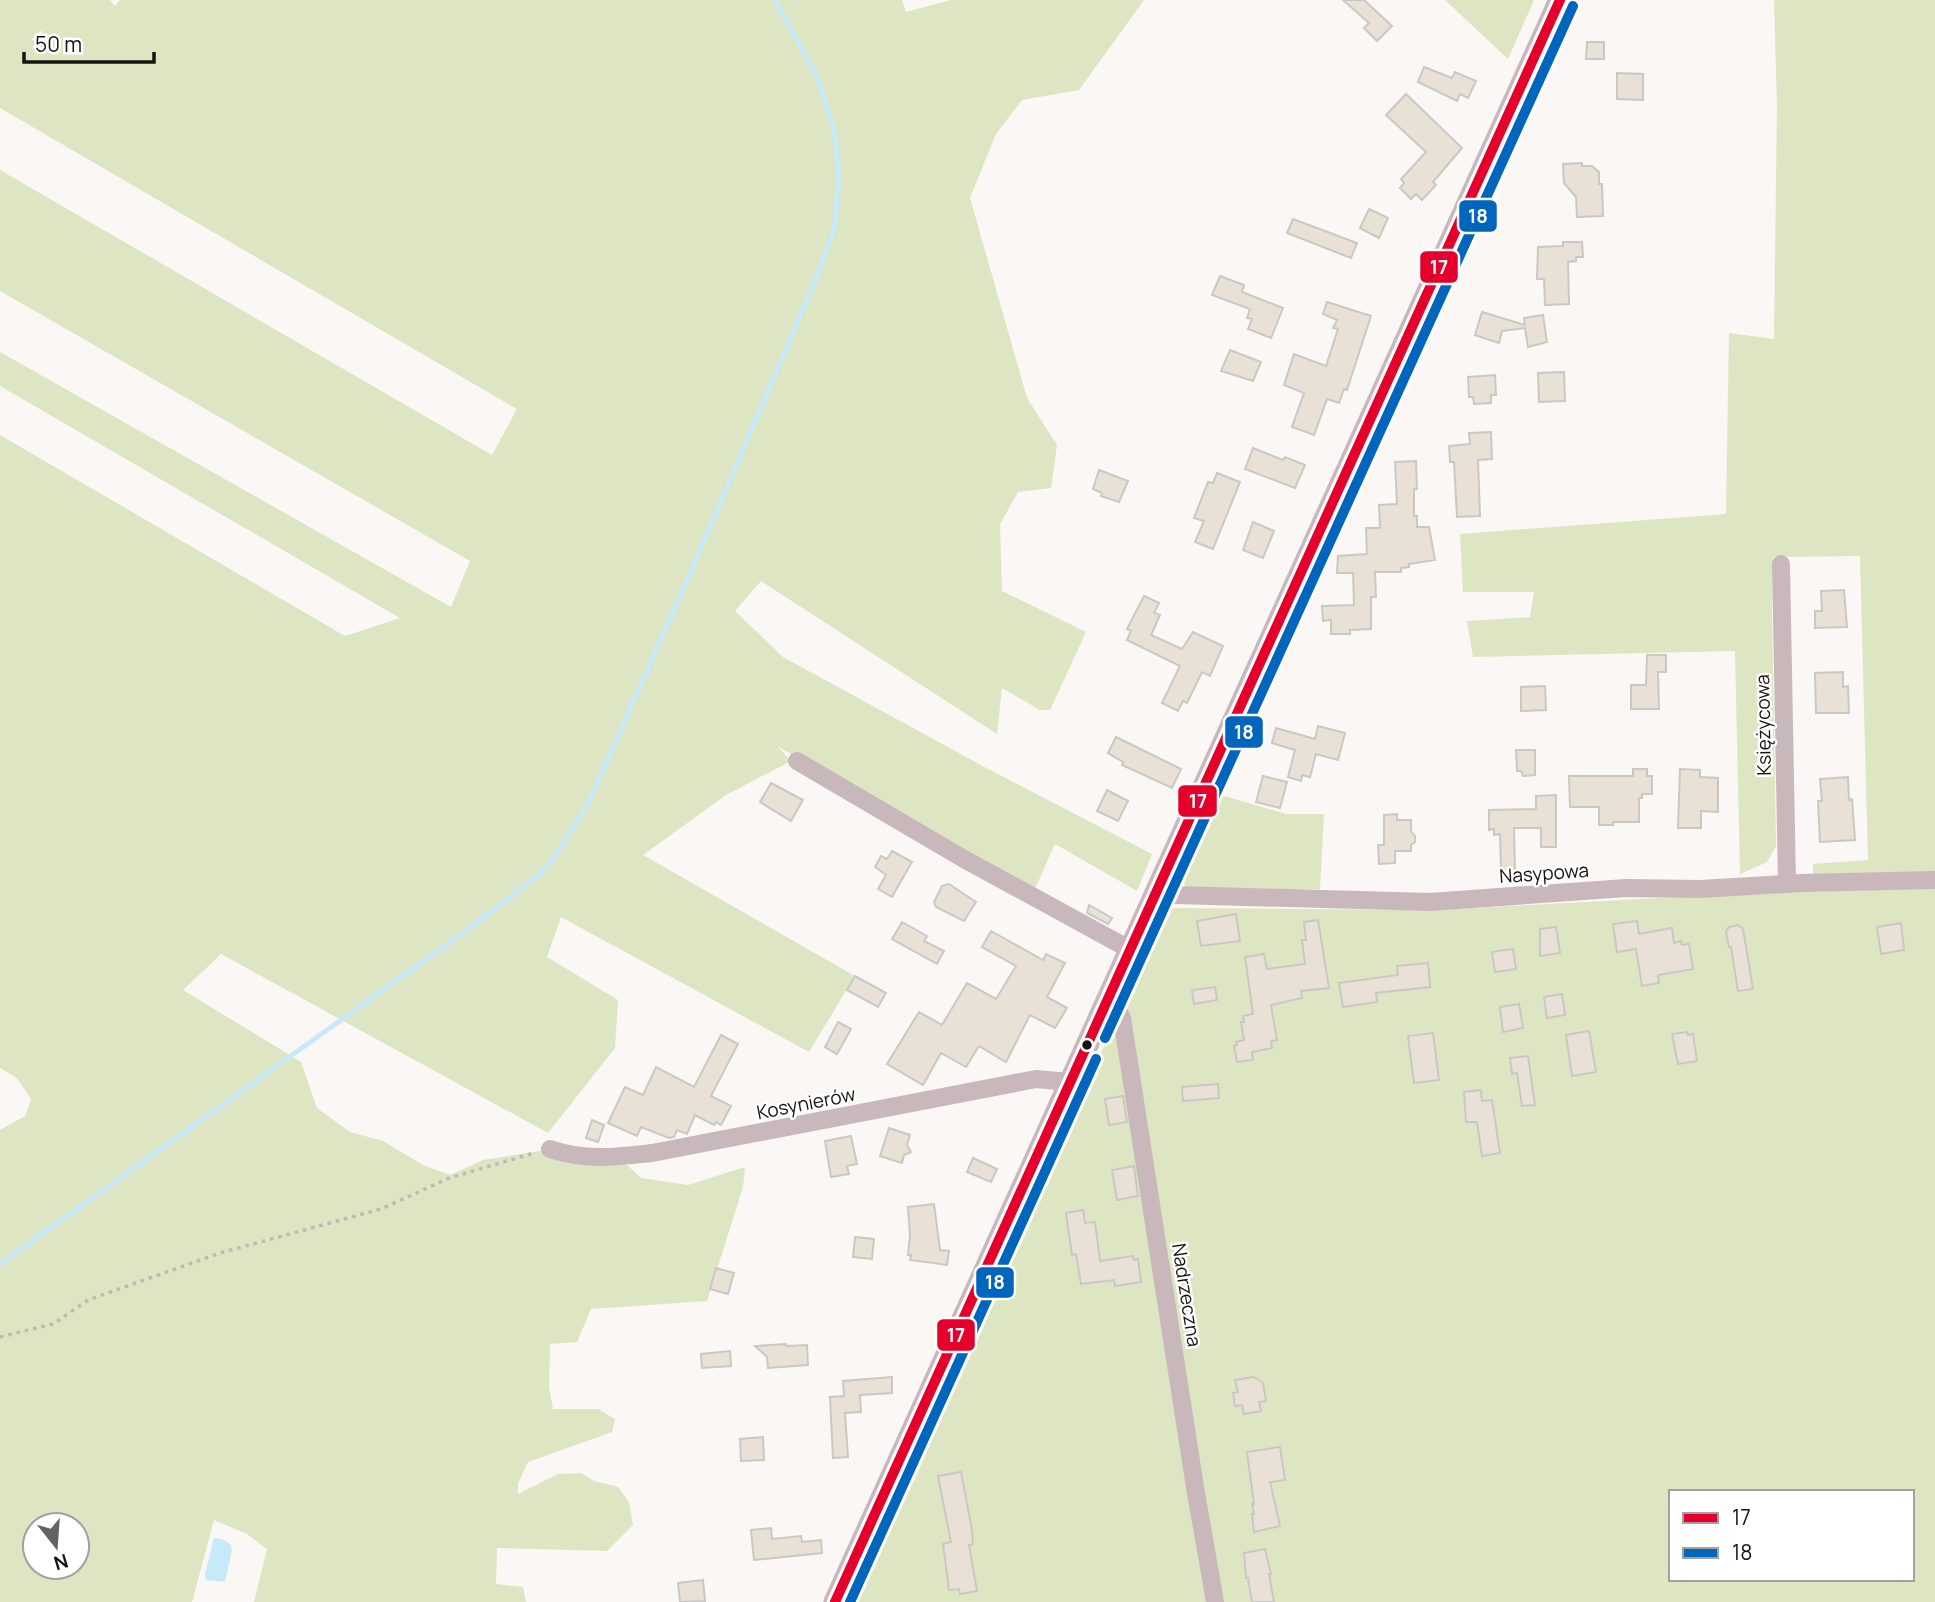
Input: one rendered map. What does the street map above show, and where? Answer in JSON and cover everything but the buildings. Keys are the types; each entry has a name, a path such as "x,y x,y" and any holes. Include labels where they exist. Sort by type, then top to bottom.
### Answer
{"street":[{"path":"835,1602 1559,0"},
{"name":"Księżycowa","path":"1781,564 1787,884"},
{"path":"797,761 964,859 1129,949"},
{"name":"Nasypowa","path":"1157,890 1176,895 1430,902 1626,888 1700,889 1935,880"},
{"name":"Nadrzeczna","path":"1107,1001 1116,1007 1122,1018 1215,1602"},
{"name":"Kosynierów","path":"550,1149 572,1156 615,1157 652,1153 1036,1079 1069,1082"}],"path":[{"path":"0,1338 53,1324 88,1300 220,1253 381,1209 449,1178 550,1149"}],"green space":[{"path":"0,0 110,0 115,6 120,0 902,0 906,12 951,0 1144,0 1079,90 1022,100 996,134 970,198 1027,398 1057,445 1051,488 1018,492 1000,524 1002,591 1086,632 1050,710 1040,710 1002,688 997,734 761,581 735,611 783,657 990,770 1152,854 1137,891 1055,844 1033,893 777,746 791,761 726,795 643,855 855,976 809,1052 561,917 547,957 618,1000 615,1048 548,1133 221,954 183,990 301,1062 317,1108 350,1132 383,1141 423,1165 450,1175 483,1160 564,1147 615,1154 641,1178 688,1185 745,1167 743,1187 707,1301 591,1309 577,1342 550,1344 549,1387 553,1409 598,1409 615,1419 612,1432 528,1462 518,1484 518,1494 558,1474 581,1473 594,1481 618,1487 629,1502 633,1525 607,1551 497,1548 496,1584 523,1587 526,1602 254,1602 267,1549 247,1534 214,1520 192,1602 0,1602 0,1130 25,1116 31,1099 17,1078 0,1068 0,435 345,636 400,618 0,386 0,352 451,607 470,561 0,291 0,170 492,455 517,409 0,108"},
{"path":"1445,0 1534,0 1508,59"},
{"path":"1774,0 1935,0 1935,874 1813,876 1813,864 1868,860 1860,556 1773,557 1776,846 1767,862 1740,874 1735,651 1473,657 1467,621 1530,617 1534,592 1463,592 1460,534 1726,514 1729,333 1774,339 1777,106"},
{"path":"1221,795 1286,814 1324,814 1320,889 1187,889 1181,878"},
{"path":"1935,887 1935,1602 857,1602 946,1389 1168,908 1433,910 1772,892"}],"water":[{"path":"214,1538 230,1544 232,1550 225,1582 206,1580 205,1574"}],"waterway":[{"path":"0,1264 478,922 551,862 588,804 691,571 834,231 839,178 834,130 818,79 775,0"}],"transit line":[{"name":"17","path":"835,1602 1560,0"},
{"name":"18","path":"1105,1038 1573,6"},
{"name":"18","path":"850,1602 1096,1059"}]}
